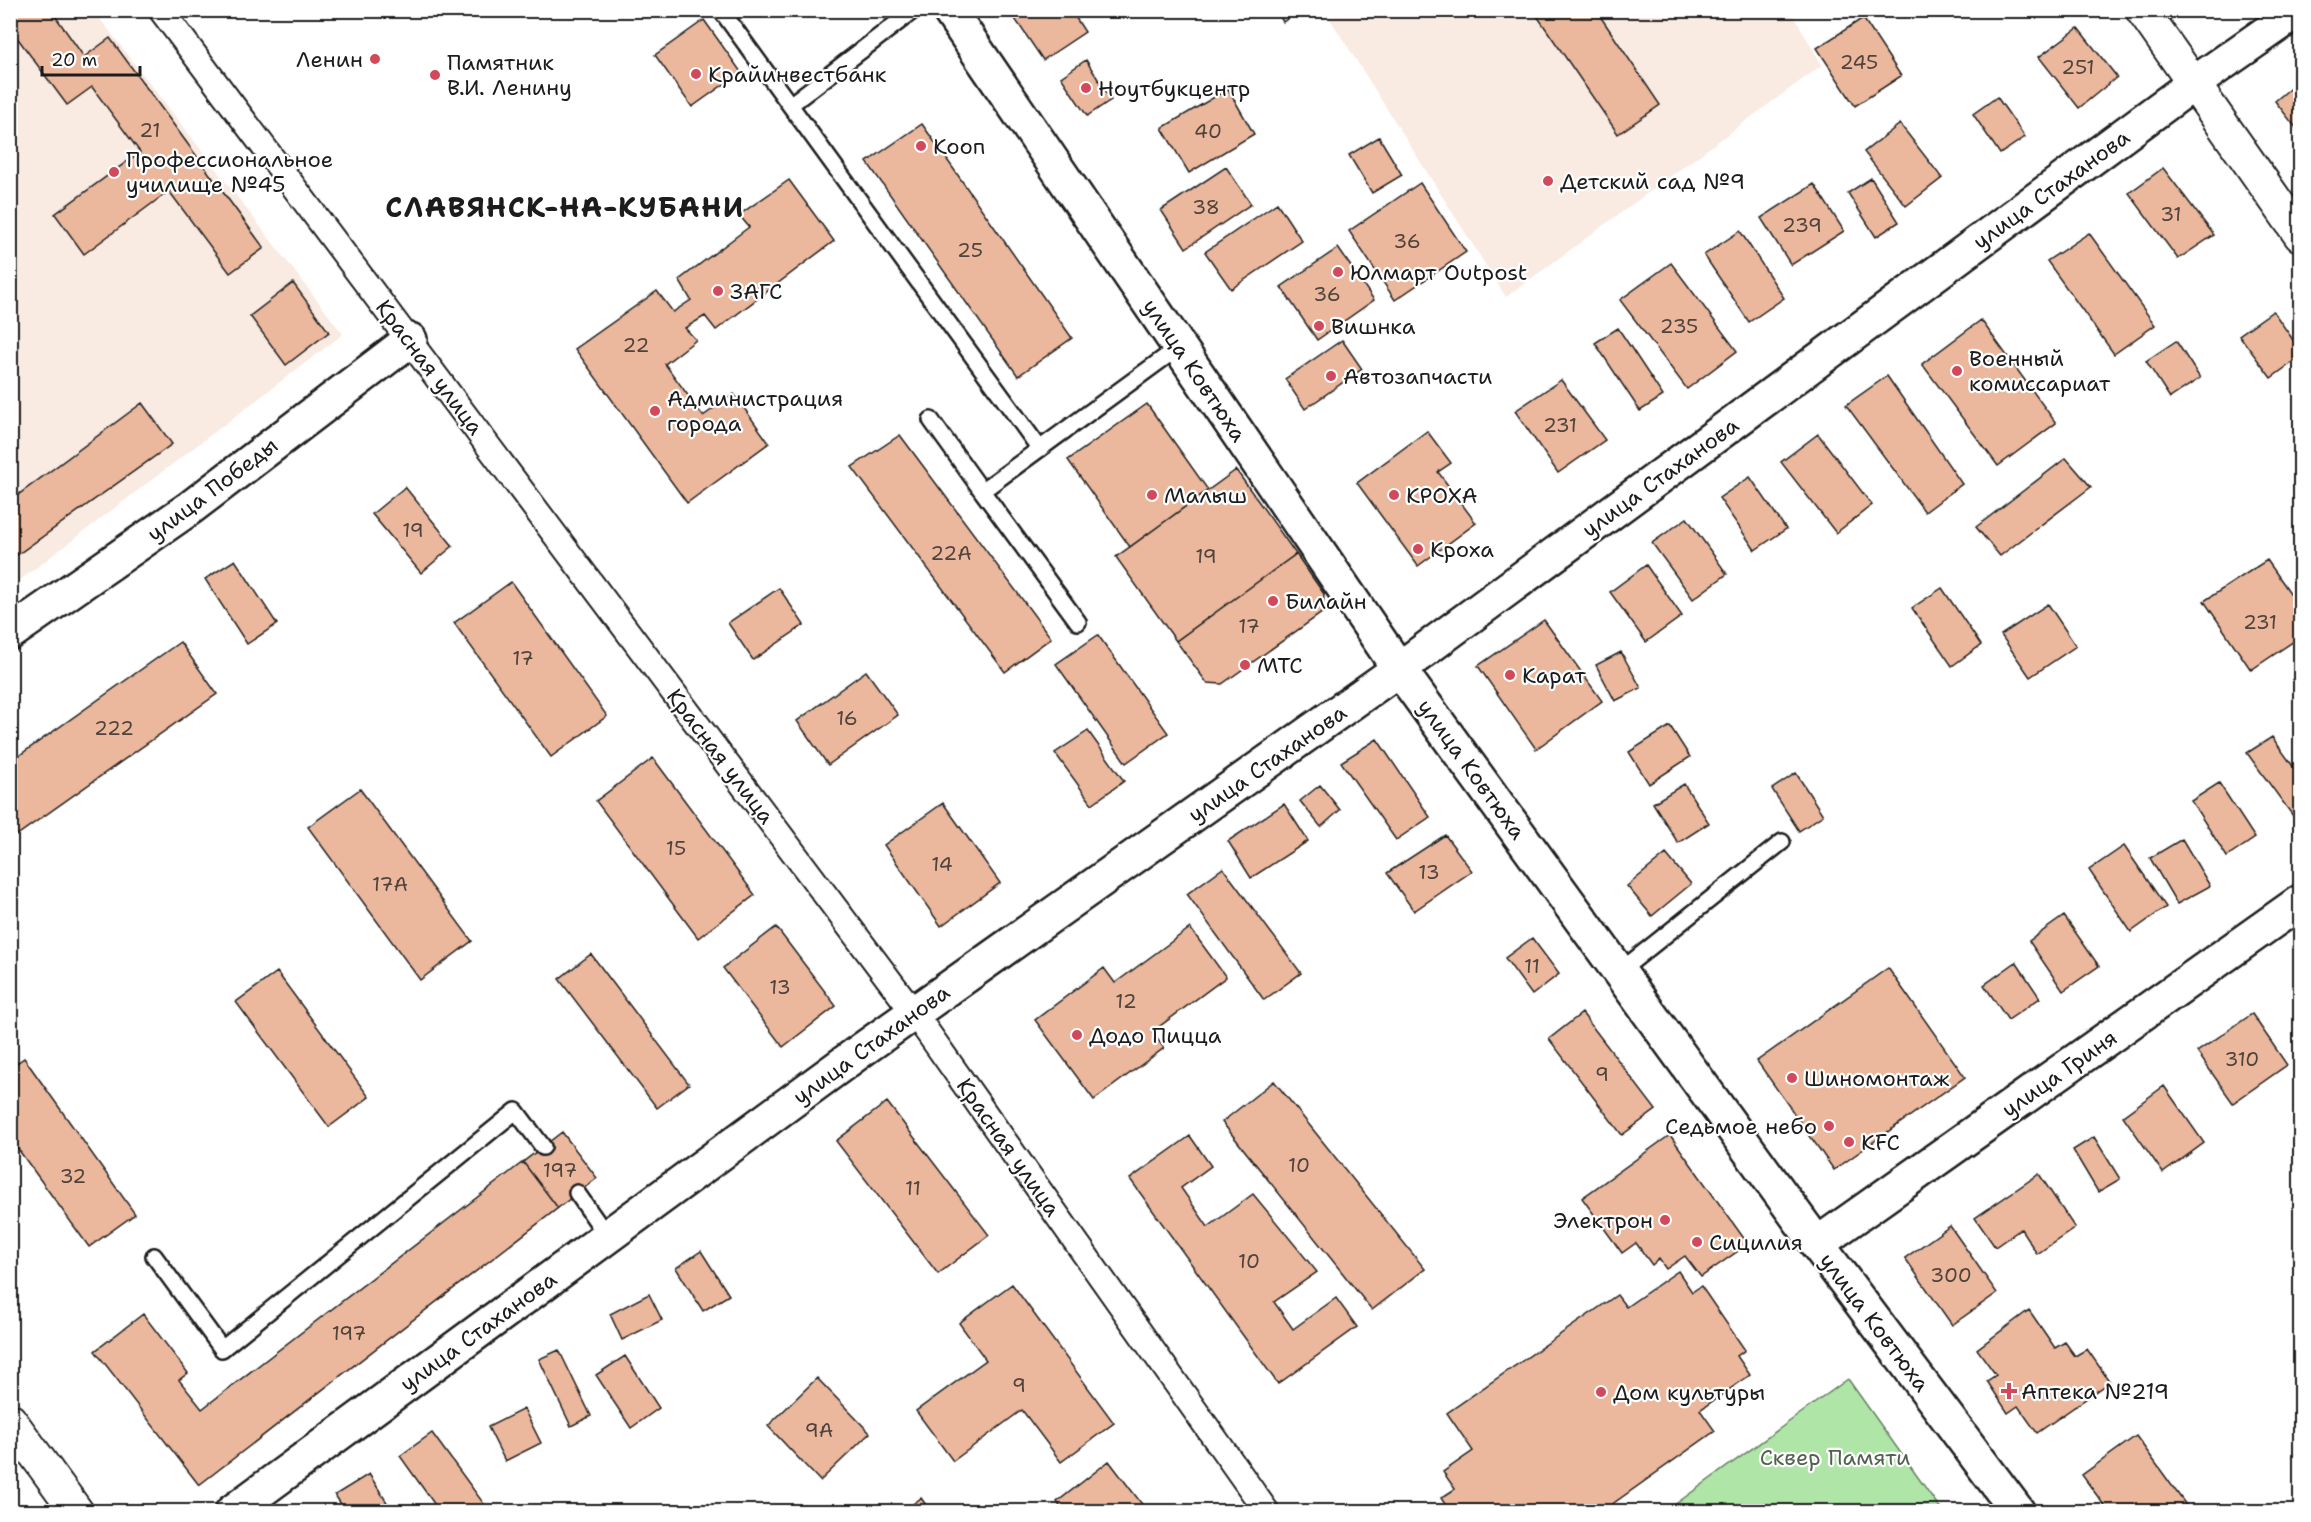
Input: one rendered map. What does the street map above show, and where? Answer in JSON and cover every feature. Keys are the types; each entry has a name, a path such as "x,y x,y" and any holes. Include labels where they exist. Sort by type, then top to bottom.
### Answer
{"street":[{"name":"Красная улица","path":"161,10 914,1013 1267,1512"},
{"name":"улица Ковтюха","path":"949,10 1399,669 1817,1244 2018,1512"},
{"path":"2142,10 2301,235"},
{"name":"улица Стаханова","path":"232,1512 914,1013 1399,669 2193,84 2299,10"},
{"name":"улица Победы","path":"10,633 190,508 410,340"},
{"name":"улица Гриня","path":"1817,1244 2301,902"},
{"path":"10,1420 77,1512"}],"lane":[{"path":"721,10 1040,449"},
{"path":"790,105 914,10"},
{"path":"982,491 1179,347"},
{"path":"931,420 1078,622"},
{"path":"1619,972 1782,842"},
{"path":"154,1256 222,1349 516,1111 543,1147"},
{"path":"577,1193 607,1236"}],"shaded area":[{"name":"Профессиональное училище №45","path":"11,11 94,11 343,334 11,587"},
{"name":"Детский сад №9","path":"1325,11 1791,11 1822,65 1506,297"}],"green space":[{"name":"Сквер Памяти","path":"1848,1379 1942,1511 1666,1511"}],"building":[{"path":"10,10 51,10 84,57 110,38 264,248 230,273 169,191 84,254 55,214 140,152 92,87 67,105 10,28"},
{"path":"1009,10 1074,10 1072,12 1085,32 1043,60"},
{"path":"1276,10 1301,10 1283,22"},
{"path":"1533,10 1596,10 1660,105 1618,134"},
{"path":"1863,18 1901,76 1855,106 1817,48"},
{"path":"704,20 741,72 692,107 655,55"},
{"path":"2078,28 2117,77 2079,108 2039,57"},
{"name":"Ноутбукцентр","path":"1086,60 1111,100 1087,116 1061,77"},
{"path":"2300,80 2300,133 2275,101"},
{"path":"1228,89 1254,134 1189,173 1162,128"},
{"path":"1997,97 2025,137 2000,154 1973,114"},
{"path":"922,124 1072,338 1018,376 867,162"},
{"path":"1900,124 1942,178 1906,206 1864,152"},
{"path":"1379,137 1402,175 1372,193 1349,155"},
{"path":"1226,167 1251,204 1186,248 1161,210"},
{"path":"2163,168 2214,235 2178,259 2129,193"},
{"path":"1871,178 1899,222 1876,237 1848,193"},
{"path":"789,180 834,241 716,330 705,316 685,328 696,340 665,364 703,416 734,394 769,443 687,503 575,349 657,291 673,312 691,300 679,280 749,227 739,215"},
{"path":"1420,183 1466,252 1395,300 1349,231"},
{"path":"1814,184 1844,231 1791,265 1761,218"},
{"path":"1277,203 1302,241 1231,289 1205,252"},
{"path":"1740,231 1784,298 1749,322 1704,255"},
{"path":"2089,233 2155,325 2114,354 2047,261"},
{"path":"1338,248 1374,300 1317,340 1281,287"},
{"path":"1671,263 1737,351 1687,389 1620,300"},
{"path":"293,283 329,332 286,365 250,316"},
{"path":"2273,311 2300,350 2300,357 2271,378 2239,335"},
{"name":"Военный комиссариат","path":"1981,320 2056,423 1998,466 1922,364"},
{"path":"1618,328 1663,396 1640,411 1595,343"},
{"path":"1342,340 1362,369 1305,409 1285,379"},
{"path":"2176,341 2200,378 2170,398 2146,361"},
{"path":"1887,376 1962,484 1925,512 1846,405"},
{"path":"1561,380 1605,440 1558,473 1515,411"},
{"path":"142,403 172,444 10,560 10,501"},
{"path":"1147,404 1208,490 1130,547 1068,460"},
{"path":"1427,431 1451,463 1438,472 1476,523 1418,566 1357,483"},
{"path":"1818,434 1872,505 1836,533 1781,462"},
{"path":"900,435 1051,638 1005,672 852,467"},
{"path":"2066,458 2091,487 2000,556 1976,527"},
{"path":"1236,470 1296,554 1176,641 1116,557"},
{"path":"1750,477 1786,529 1755,550 1719,498"},
{"path":"405,487 453,546 421,573 372,514"},
{"path":"1687,518 1727,574 1693,599 1652,543"},
{"path":"1296,554 1324,594 1323,612 1222,684 1207,683 1176,641"},
{"path":"235,560 277,624 247,644 205,579"},
{"path":"2267,560 2300,607 2300,637 2251,670 2204,601"},
{"path":"1646,565 1682,616 1646,642 1610,592"},
{"path":"511,582 607,716 551,757 454,623"},
{"path":"779,588 804,625 753,660 728,623"},
{"path":"1942,588 1981,645 1952,666 1912,608"},
{"path":"2048,604 2076,646 2030,677 2001,635"},
{"path":"1544,620 1602,701 1536,749 1478,666"},
{"path":"1098,635 1168,733 1126,763 1056,664"},
{"path":"180,642 217,694 10,840 10,762"},
{"path":"1621,652 1641,688 1615,701 1596,665"},
{"path":"866,671 898,715 828,765 797,721"},
{"path":"1670,726 1690,757 1649,784 1629,752"},
{"path":"1088,731 1124,781 1092,804 1055,753"},
{"path":"2272,737 2300,776 2300,811 2293,816 2247,753"},
{"path":"1377,739 1430,817 1396,840 1341,762"},
{"path":"653,758 755,895 698,938 596,801"},
{"path":"1796,773 1823,815 1799,831 1772,789"},
{"path":"2219,783 2255,838 2227,857 2191,801"},
{"path":"1684,784 1709,823 1678,843 1653,803"},
{"path":"1320,785 1340,810 1321,827 1300,801"},
{"path":"360,789 472,941 420,980 308,827"},
{"path":"943,803 1000,883 941,926 884,845"},
{"path":"1284,804 1308,841 1251,878 1228,841"},
{"path":"1445,835 1472,871 1414,911 1387,873"},
{"path":"2182,839 2210,886 2177,904 2150,858"},
{"path":"2124,846 2166,907 2131,932 2089,870"},
{"path":"1666,854 1691,884 1652,916 1627,886"},
{"path":"1223,868 1301,973 1264,1000 1187,894"},
{"path":"2064,916 2099,966 2063,991 2029,941"},
{"path":"776,927 836,1006 783,1047 723,968"},
{"path":"1190,928 1226,977 1152,1032 1164,1048 1094,1100 1035,1020 1104,968 1115,983"},
{"path":"1532,938 1559,974 1532,995 1505,958"},
{"path":"591,954 689,1084 657,1108 559,979"},
{"path":"2016,962 2040,998 2008,1020 1984,985"},
{"path":"1888,968 1965,1077 1834,1170 1757,1061"},
{"path":"277,972 369,1097 329,1127 236,1002"},
{"path":"1582,1013 1656,1110 1622,1135 1549,1039"},
{"path":"2252,1014 2287,1065 2233,1103 2197,1052"},
{"path":"24,1058 135,1214 89,1247 10,1138 10,1068"},
{"path":"1274,1081 1425,1269 1372,1310 1222,1122"},
{"path":"2164,1086 2204,1143 2163,1173 2123,1116"},
{"path":"887,1102 989,1235 938,1274 836,1141"},
{"path":"562,1132 597,1178 558,1208 523,1162"},
{"name":"Электрон","path":"1670,1135 1748,1244 1701,1277 1685,1256 1666,1269 1659,1259 1652,1265 1636,1243 1622,1253 1582,1198"},
{"path":"1190,1136 1211,1166 1181,1188 1208,1227 1253,1194 1317,1272 1274,1302 1293,1329 1336,1298 1357,1327 1278,1384 1130,1179"},
{"path":"2094,1137 2120,1179 2098,1192 2073,1150"},
{"path":"523,1162 558,1208 199,1485 95,1351 143,1314 188,1373 179,1380 202,1409"},
{"path":"2039,1174 2075,1228 2037,1254 2021,1229 1995,1247 1975,1218"},
{"path":"1950,1226 1997,1293 1952,1325 1905,1258"},
{"path":"701,1251 729,1295 703,1311 676,1268"},
{"name":"Дом культуры","path":"1678,1271 1692,1292 1701,1286 1745,1350 1737,1356 1750,1375 1700,1410 1715,1431 1601,1512 1450,1512 1441,1498 1455,1489 1443,1472 1473,1451 1447,1413 1617,1295 1626,1307"},
{"path":"1012,1284 1114,1423 1061,1462 1022,1410 953,1461 916,1411 986,1360 959,1323"},
{"path":"649,1294 662,1320 622,1340 610,1314"},
{"path":"2029,1310 2055,1348 2065,1342 2075,1356 2087,1349 2110,1382 2037,1433 2018,1406 2008,1413 1987,1381 1996,1375 1977,1349"},
{"path":"559,1350 591,1416 571,1426 539,1359"},
{"path":"625,1356 659,1408 631,1428 596,1375"},
{"path":"817,1378 870,1433 820,1481 768,1426"},
{"path":"524,1409 541,1443 505,1461 488,1427"},
{"path":"432,1433 484,1504 474,1512 440,1512 400,1456"},
{"path":"2136,1436 2191,1512 2109,1512 2082,1475"},
{"path":"1109,1461 1148,1512 1064,1512 1057,1502"},
{"path":"369,1474 393,1512 346,1512 335,1495"},
{"path":"921,1498 931,1512 902,1512"}],"place":[{"name":"Ленин","path":"375,59"},
{"name":"Крайинвестбанк","path":"696,74"},
{"name":"Памятник В.И. Ленину","path":"435,75"},
{"name":"Ноутбукцентр","path":"1086,88"},
{"name":"Кооп","path":"921,146"},
{"name":"Профессиональное училище №45","path":"114,172"},
{"name":"Детский сад №9","path":"1548,181"},
{"name":"Юлмарт Outpost","path":"1338,272"},
{"name":"ЗАГС","path":"718,291"},
{"name":"Вишнка","path":"1319,326"},
{"name":"Военный комиссариат","path":"1957,371"},
{"name":"Автозапчасти","path":"1331,376"},
{"name":"Администрация города","path":"655,411"},
{"name":"Малыш","path":"1152,495"},
{"name":"КРОХА","path":"1394,495"},
{"name":"Кроха","path":"1418,549"},
{"name":"Билайн","path":"1273,601"},
{"name":"МТС","path":"1245,665"},
{"name":"Карат","path":"1510,675"},
{"name":"Додо Пицца","path":"1077,1035"},
{"name":"Шиномонтаж","path":"1792,1078"},
{"name":"Седьмое небо","path":"1829,1126"},
{"name":"KFC","path":"1849,1142"},
{"name":"Электрон","path":"1665,1220"},
{"name":"Сицилия","path":"1697,1242"},
{"name":"Аптека №219","path":"2009,1391"},
{"name":"Дом культуры","path":"1601,1392"}],"district":[{"name":"СЛАВЯНСК-НА-КУБАНИ","path":"565,207"}]}
